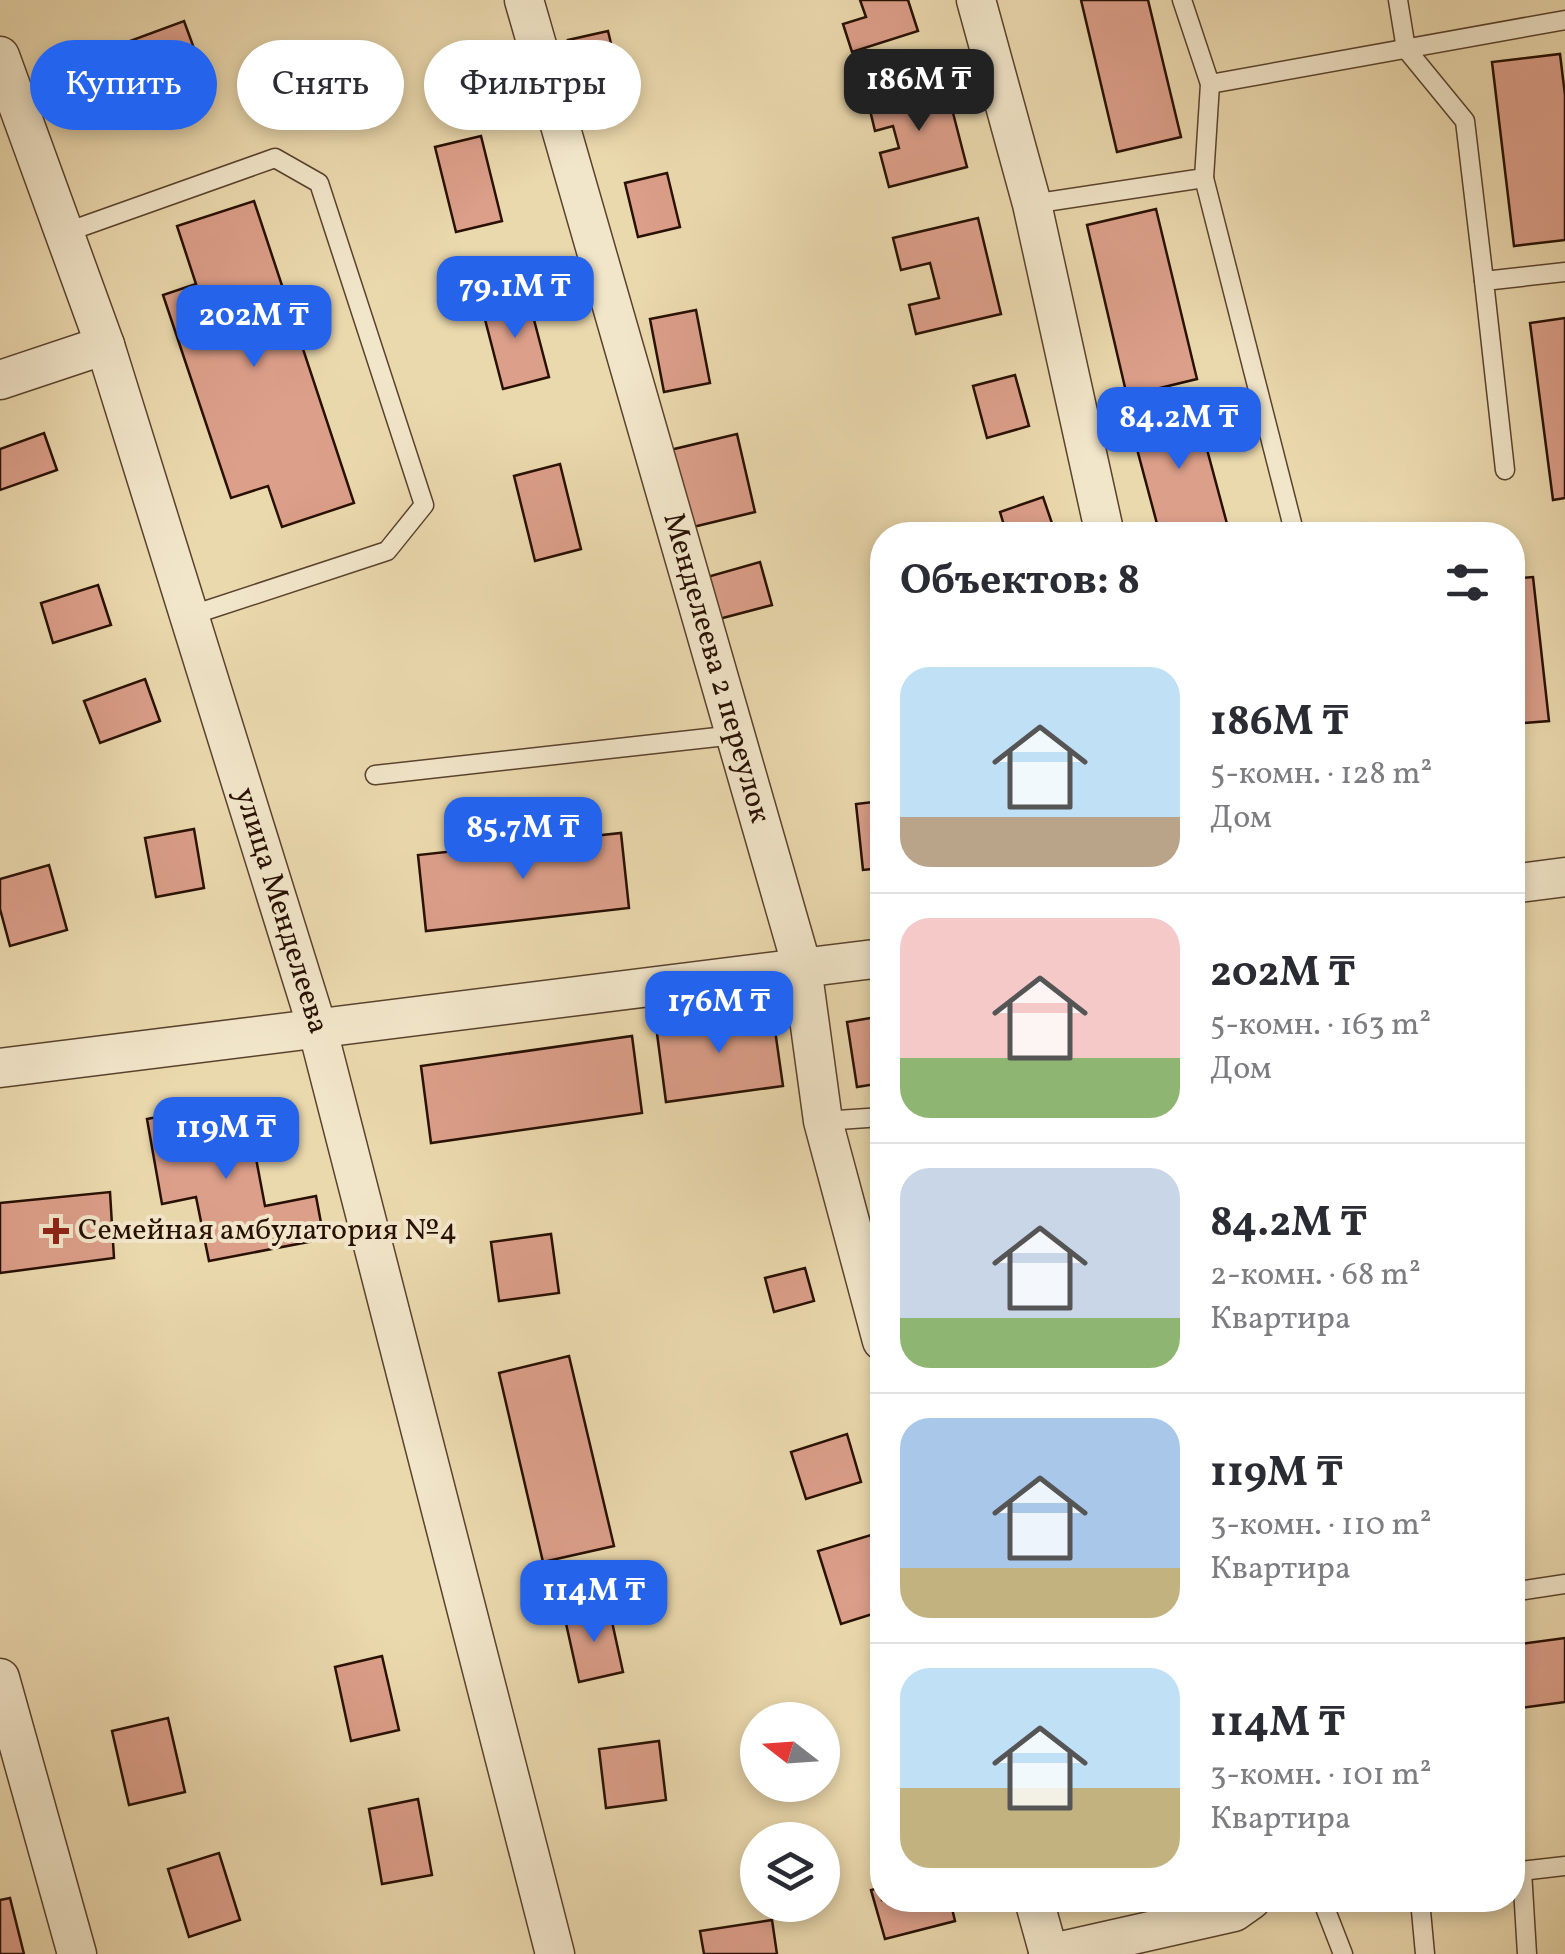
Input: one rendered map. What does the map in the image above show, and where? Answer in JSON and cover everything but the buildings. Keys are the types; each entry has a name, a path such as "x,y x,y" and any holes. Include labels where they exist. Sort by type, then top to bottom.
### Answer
{"street":[{"name":"Менделеева 2 переулок","path":"524,0 802,967 823,1121 870,1296"},
{"path":"976,0 1032,204 1103,522"},
{"name":"улица Менделеева","path":"0,56 105,345 318,1027 555,1954"},
{"path":"0,380 105,345"},
{"path":"1525,883 1565,878"},
{"path":"0,1068 870,959"},
{"path":"0,1678 76,1954"},
{"path":"1037,1912 1048,1954 1234,1912"}],"lane":[{"path":"1182,0 1210,84 1204,178 1292,522"},
{"path":"1398,0 1406,49 1465,121 1505,470"},
{"path":"1210,84 1565,20"},
{"path":"64,234 275,158 319,184 424,505 387,551 189,616"},
{"path":"1032,204 1204,178"},
{"path":"1484,281 1565,272"},
{"path":"375,776 735,735"},
{"path":"823,1121 870,1117"},
{"path":"1525,1590 1565,1584"},
{"path":"1525,1870 1565,1866"},
{"path":"1327,1912 1343,1954"},
{"path":"1421,1912 1426,1954"},
{"path":"1522,1912 1527,1954"}],"place":[{"name":"Семейная амбулатория №4","path":"56,1231"}]}
